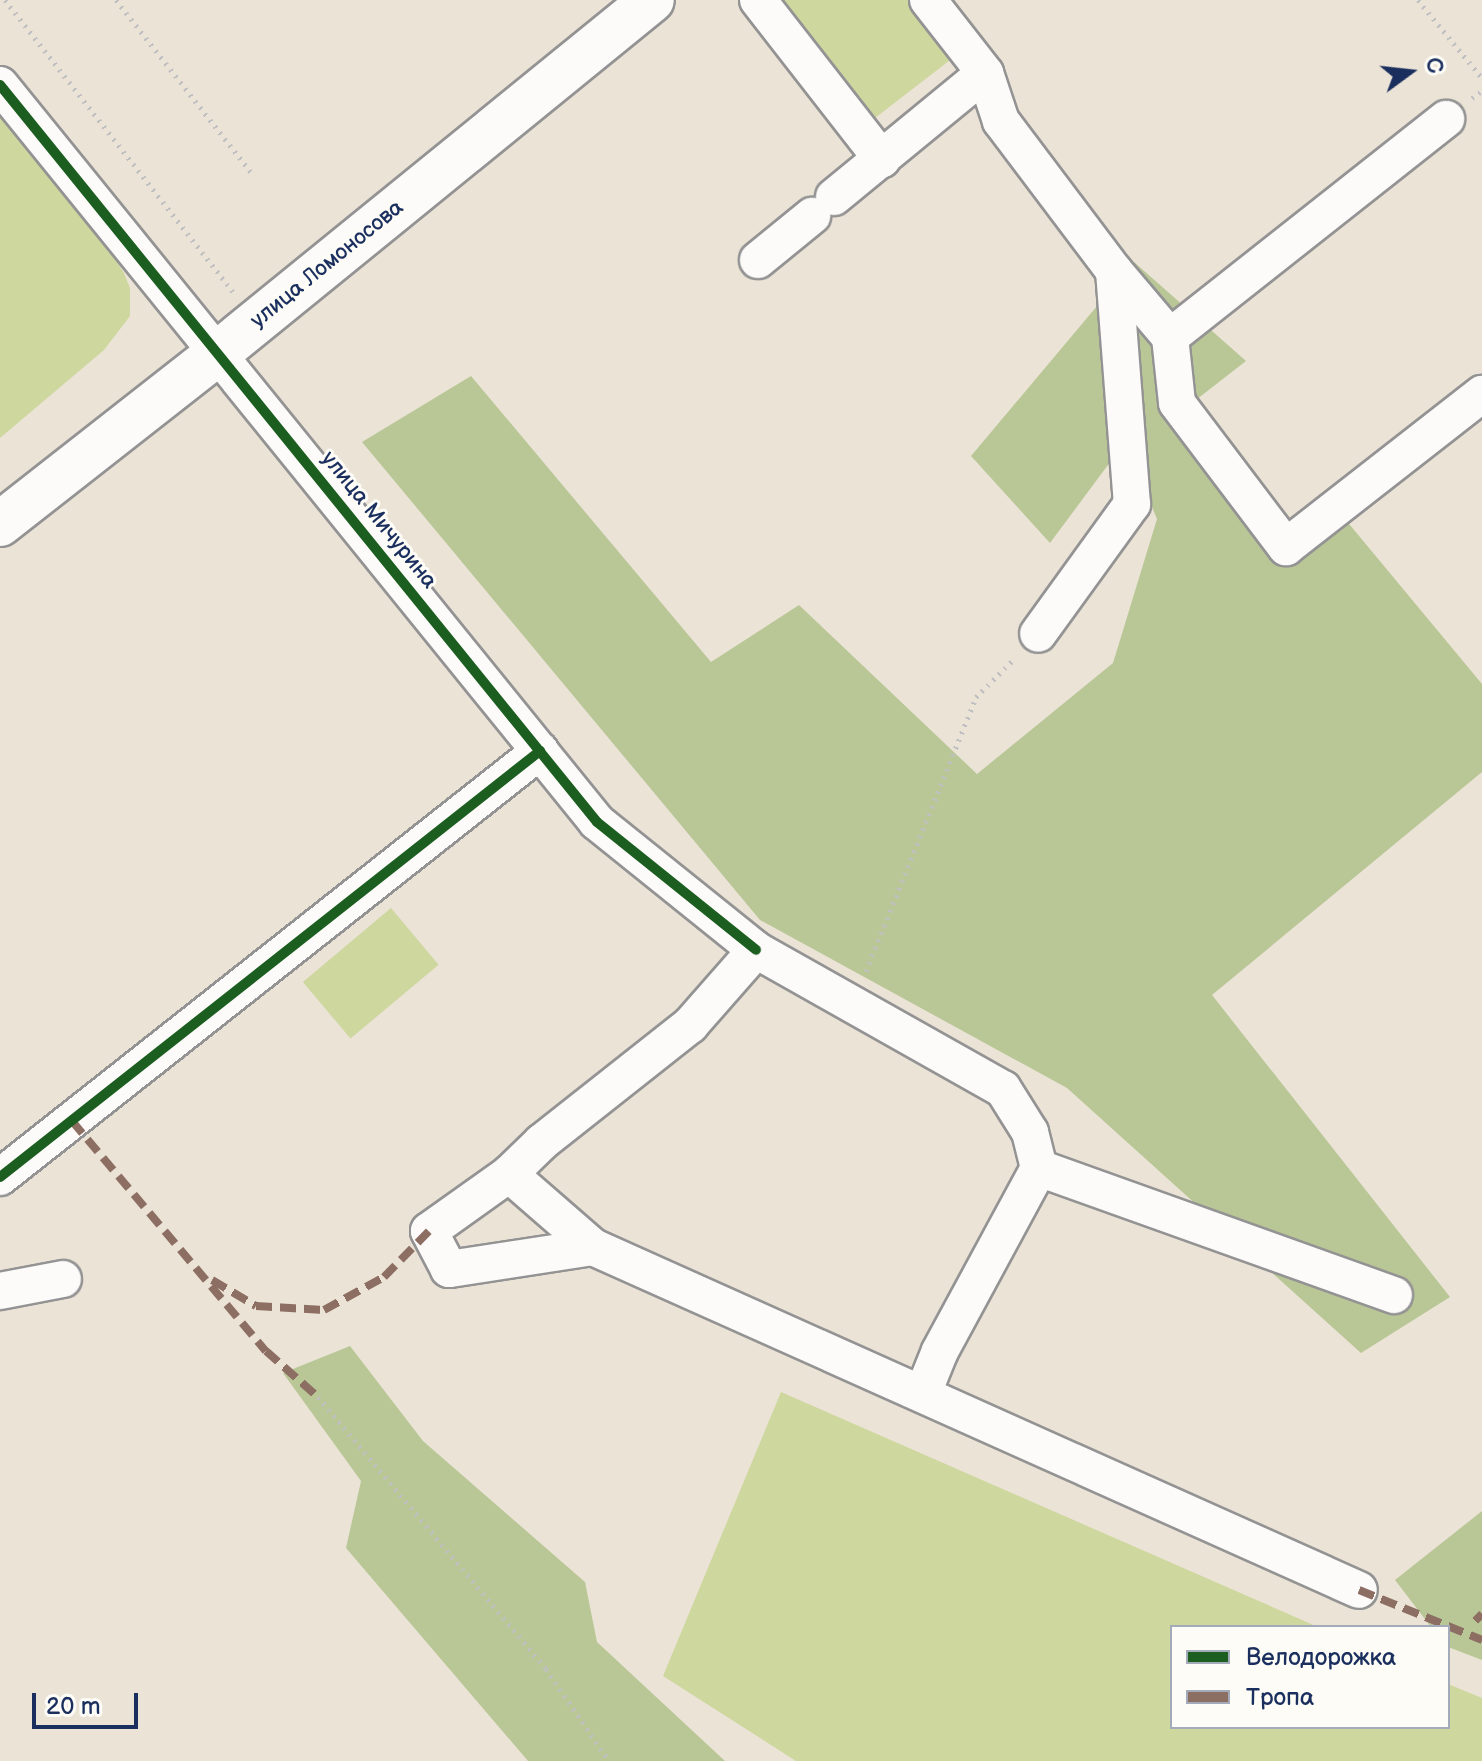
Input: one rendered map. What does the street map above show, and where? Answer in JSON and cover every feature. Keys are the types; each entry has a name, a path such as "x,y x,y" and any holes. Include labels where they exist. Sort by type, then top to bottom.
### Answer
{"main road":[{"name":"улица Ломоносова","path":"0,524 218,353 652,0"}],"street":[{"path":"758,0 882,159"},
{"path":"928,0 985,73 1001,121 1114,271 1170,337 1177,403 1286,547 1482,394"},
{"path":"758,260 985,73"},
{"name":"улица Мичурина","path":"0,85 597,822 756,950 854,1002 1003,1089 1030,1132 1039,1168"},
{"path":"1170,337 1446,119"},
{"path":"1038,634 1132,504 1114,271"},
{"path":"0,1177 540,751"},
{"path":"593,1247 449,1269 429,1231 509,1174 542,1142 690,1025 756,950"},
{"path":"923,1393 940,1351 1039,1168 1394,1295"},
{"path":"509,1174 593,1247 1359,1590"},
{"path":"0,1291 63,1279"}],"path":[{"path":"5,0 256,322"},
{"path":"116,0 251,172"},
{"path":"1418,0 1482,78"},
{"path":"854,1002 976,697 1038,634"},
{"path":"318,1397 546,1669 609,1761"}],"green space":[{"path":"783,0 909,0 954,57 875,118"},
{"path":"0,108 82,208 124,273 130,288 130,316 104,350 0,438"},
{"path":"1134,262 1246,361 1174,417 1280,558 1340,513 1482,684 1482,772 1212,995 1450,1297 1361,1353 1067,1088 760,920 362,442 471,376 711,662 799,605 977,774 1113,663 1157,519 1125,442 1050,543 971,456"},
{"path":"391,908 439,965 350,1039 303,982"},
{"path":"350,1346 423,1441 585,1582 597,1642 725,1761 528,1761 346,1548 361,1481 283,1373"},
{"path":"781,1392 1313,1625 1170,1625 1170,1729 1450,1729 1450,1685 1482,1698 1482,1761 796,1761 663,1676"},
{"path":"1482,1511 1482,1660 1450,1648 1450,1625 1429,1625 1395,1580"}],"marked path":[{"path":"72,1121 266,1351 318,1397"},
{"path":"212,1280 256,1306 324,1310 384,1277 429,1231"},
{"path":"1359,1590 1445,1625"},
{"path":"1475,1621 1482,1614"},
{"path":"1450,1627 1482,1640"}],"cycle path":[{"path":"0,85 597,822 756,950"},
{"path":"0,1177 540,751"}]}
